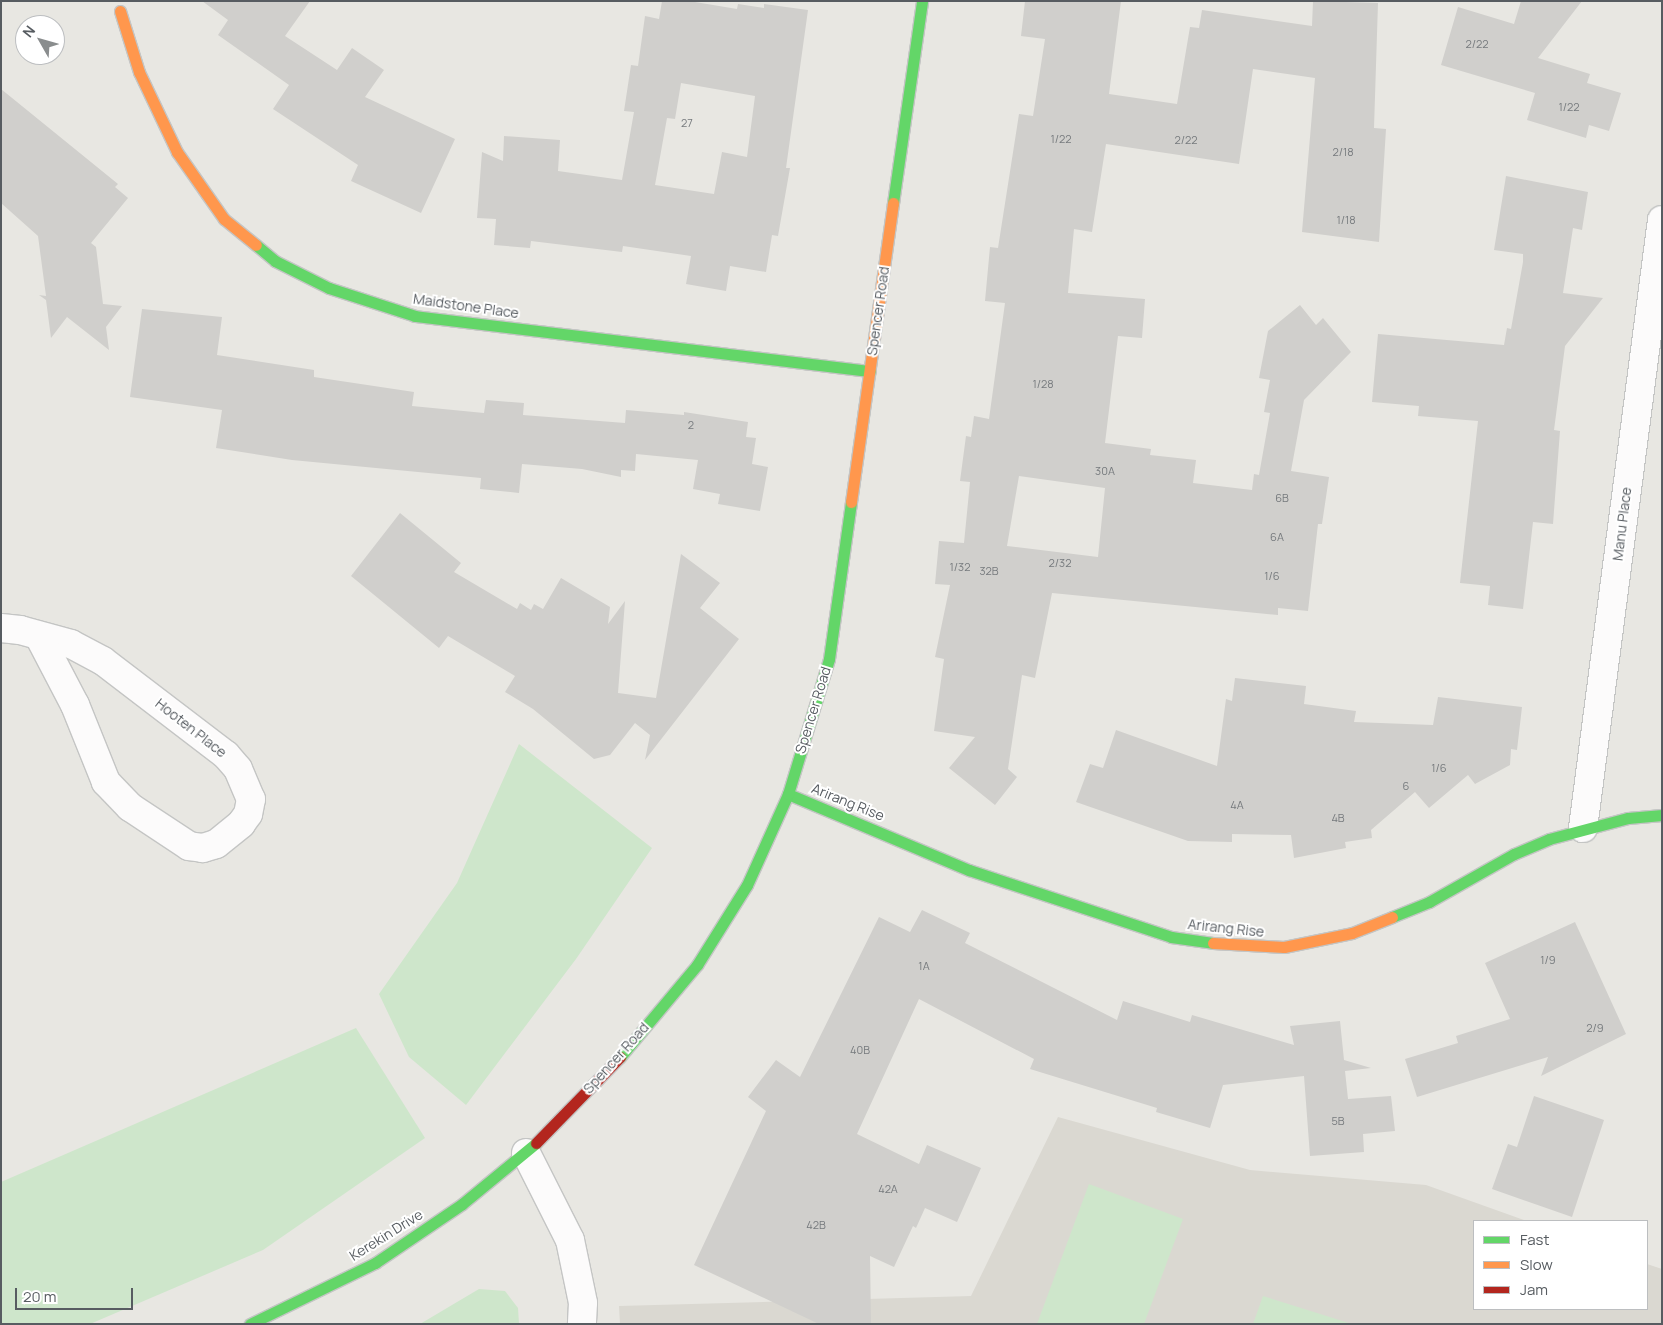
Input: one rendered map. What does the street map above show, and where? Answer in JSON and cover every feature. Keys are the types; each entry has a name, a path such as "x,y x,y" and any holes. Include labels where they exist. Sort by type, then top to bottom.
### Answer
{"street":[{"name":"Spencer Road","path":"526,1153 617,1061 697,965 748,885 788,794 829,660 922,1"},
{"name":"Maidstone Place","path":"120,12 139,72 177,152 224,219 274,260 329,288 415,316 870,371"},
{"name":"Manu Place","path":"1583,828 1662,220"},
{"name":"Hooten Place","path":"1,628 39,636 71,644 103,661 226,755 238,768 251,799 248,814 241,824 216,844 203,848 189,846 130,807 106,782 76,705 39,636"},
{"name":"Arirang Rise","path":"788,794 969,870 1125,923 1171,937 1247,947 1284,947 1352,933 1429,902 1514,854 1583,828 1662,816"},
{"name":"Kerekin Drive","path":"250,1324 375,1263 462,1204 526,1153"},
{"path":"526,1153 570,1240 582,1302 582,1324"}],"shaded area":[{"path":"1058,1117 1250,1170 1426,1185 1524,1220 1473,1220 1473,1310 1648,1310 1648,1264 1662,1269 1662,1324 620,1324 619,1306 971,1296"}],"green space":[{"path":"519,744 652,848 576,959 466,1105 409,1057 379,994 457,883"},
{"path":"356,1028 425,1138 263,1250 90,1324 1,1324 1,1182"},
{"path":"1089,1184 1183,1219 1144,1324 1037,1324"},
{"path":"479,1289 505,1291 518,1308 519,1324 420,1324"},
{"path":"1263,1296 1352,1324 1253,1324"}],"building":[{"path":"202,1 310,1 285,36 337,70 352,48 384,70 365,97 455,139 421,213 351,181 358,165 273,109 289,85 218,35 228,20"},
{"path":"662,1 689,1 737,9 738,4 764,8 764,4 808,10 786,168 790,168 778,236 772,235 766,272 730,266 726,291 686,284 691,256 623,246 622,252 531,241 530,248 494,245 496,219 477,218 482,152 503,161 504,136 560,140 558,171 622,180 634,112 624,111 631,65 638,66 645,16 659,19","holes":["681,83 755,96 747,157 722,152 714,194 655,185 667,118 675,119"]},
{"path":"1025,1 1121,1 1109,94 1177,104 1190,27 1199,28 1202,10 1312,26 1313,1 1378,3 1374,128 1386,129 1379,242 1302,232 1315,78 1253,69 1239,164 1106,144 1092,232 1074,229 1068,293 1145,299 1142,338 1118,336 1105,443 1151,449 1150,455 1196,460 1193,483 1252,490 1254,474 1259,475 1270,413 1264,412 1270,380 1259,378 1268,331 1300,305 1316,325 1323,318 1351,352 1304,400 1291,471 1329,477 1322,524 1318,524 1308,611 1278,608 1278,615 1052,593 1035,678 1022,675 1008,769 1017,777 995,805 949,768 975,737 934,731 944,659 935,657 950,585 935,584 939,541 964,543 970,482 960,481 966,436 971,437 974,416 989,419 1005,303 985,301 990,247 998,248 1019,114 1033,116 1045,39 1021,36","holes":["1019,476 1105,488 1098,557 1007,546"]},
{"path":"1521,1 1582,1 1538,58 1590,74 1587,83 1621,93 1609,131 1589,125 1586,138 1527,120 1535,93 1441,65 1458,7 1514,24"},
{"path":"1,89 118,184 115,187 128,198 91,243 96,247 103,304 122,306 106,327 109,350 67,317 51,338 46,300 39,295 46,296 38,236 1,203"},
{"path":"1506,176 1588,192 1582,230 1573,228 1563,293 1603,298 1565,346 1554,430 1560,431 1553,524 1533,522 1523,609 1488,605 1490,586 1460,583 1478,421 1418,416 1419,406 1372,402 1378,334 1504,345 1507,328 1511,329 1523,262 1523,254 1494,250"},
{"path":"142,309 222,317 217,355 314,370 314,377 414,392 412,406 484,413 486,400 524,403 523,415 625,423 626,410 684,415 684,412 748,422 746,437 756,438 752,464 768,467 760,511 718,504 720,494 693,489 698,460 636,454 635,471 621,470 621,477 582,469 522,464 519,493 480,489 481,478 292,460 216,448 222,410 130,397"},
{"path":"400,513 461,563 454,572 517,609 520,603 531,610 534,604 543,609 561,578 610,607 608,624 625,601 618,693 656,698 681,554 720,583 700,608 739,639 645,760 650,735 635,723 610,755 594,759 533,709 505,692 515,676 448,636 439,648 351,576"},
{"path":"1235,678 1306,686 1304,704 1356,711 1354,722 1433,725 1438,697 1522,707 1517,750 1511,749 1510,765 1475,784 1468,775 1429,808 1415,792 1371,830 1372,838 1345,842 1346,848 1294,858 1291,835 1232,834 1232,842 1188,841 1076,802 1090,764 1103,768 1116,730 1217,766 1226,699 1232,701"},
{"path":"922,910 970,933 965,943 1117,1020 1123,1001 1190,1022 1192,1015 1294,1045 1290,1026 1340,1021 1344,1060 1371,1068 1345,1071 1348,1099 1391,1096 1395,1131 1363,1134 1364,1152 1310,1156 1304,1076 1223,1085 1210,1128 1156,1112 1157,1108 1030,1069 1034,1059 919,999 857,1134 919,1164 927,1145 981,1168 957,1222 925,1208 916,1228 913,1226 894,1267 870,1256 871,1324 819,1324 694,1265 766,1111 748,1097 776,1060 800,1077 879,917 910,932"},
{"path":"1575,922 1626,1034 1541,1076 1548,1057 1417,1097 1405,1059 1458,1043 1456,1036 1510,1019 1485,963"},
{"path":"1534,1096 1604,1120 1572,1217 1492,1189 1508,1144 1517,1147"}],"traffic: fast":[{"path":"893,203 922,1"},
{"path":"256,245 275,261 329,288 415,316 870,371"},
{"path":"620,1057 697,965 747,885 788,794 829,659 851,502"},
{"path":"788,794 969,870 1171,937 1213,943"},
{"path":"1392,917 1429,902 1514,854 1549,839 1628,818 1662,815"},
{"path":"250,1324 375,1263 462,1204 536,1143"}],"traffic: slow":[{"path":"120,11 139,72 177,152 224,219 256,245"},
{"path":"851,502 893,203"},
{"path":"1213,943 1284,947 1352,933 1392,917"}],"traffic: jam":[{"path":"536,1143 620,1057"}]}
